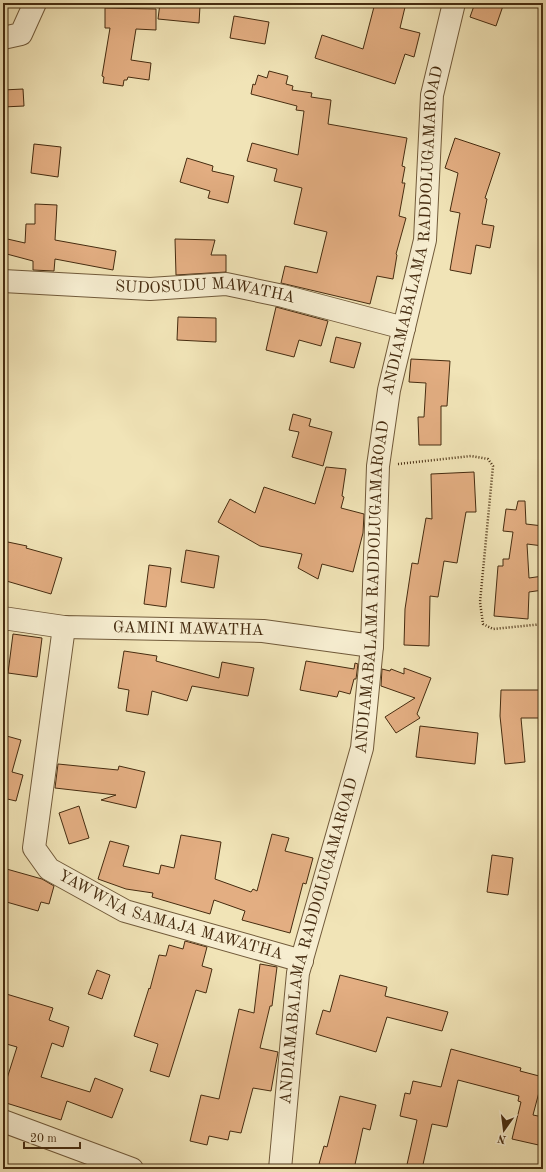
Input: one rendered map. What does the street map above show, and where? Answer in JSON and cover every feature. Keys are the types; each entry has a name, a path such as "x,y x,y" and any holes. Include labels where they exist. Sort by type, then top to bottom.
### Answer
{"street":[{"path":"3,38 21,34 35,3"},
{"name":"ANDIAMABALAMA RADDOLUGAMAROAD","path":"280,1169 298,973 362,748 372,646 378,466 389,390 425,240 432,95 454,3"},
{"name":"SUDOSUDU MAWATHA","path":"3,281 150,289 226,284 283,296 404,328"},
{"name":"GAMINI MAWATHA","path":"3,618 64,627 263,631 372,646"},
{"name":"YAWWNA SAMAJA MAWATHA","path":"64,627 34,848 49,869 125,911 302,961"},
{"path":"3,1121 132,1169"}],"path":[{"path":"378,466 471,456 488,459 493,466 480,602 483,624 493,629 543,624"}],"building":[{"path":"160,3 200,6 199,23 158,19"},
{"path":"375,3 406,3 400,28 420,33 414,57 405,54 395,84 315,58 322,35 363,49"},
{"path":"475,3 504,3 496,26 470,17"},
{"path":"105,8 156,9 156,30 136,29 131,60 151,63 149,80 128,77 127,80 124,80 123,86 103,83 104,77 102,76 110,28 105,28"},
{"path":"234,16 269,22 265,44 230,38"},
{"path":"269,71 288,76 286,84 293,86 292,90 312,93 311,97 331,100 328,124 407,138 402,166 405,167 402,183 405,183 399,216 406,218 396,254 393,279 377,276 370,304 281,283 285,266 317,273 327,232 294,224 302,188 274,181 277,169 247,161 252,143 298,155 304,111 296,110 297,106 251,94 253,84 255,85 258,75 267,78"},
{"path":"23,89 24,106 3,107 3,90"},
{"path":"455,138 500,153 485,198 487,199 482,224 494,226 490,248 476,245 471,274 450,270 460,213 450,211 458,173 445,168"},
{"path":"34,144 61,147 58,177 31,173"},
{"path":"187,158 213,166 212,171 234,176 228,203 208,198 210,191 180,182"},
{"path":"35,204 57,205 55,240 116,251 113,270 55,259 54,271 33,270 33,261 3,253 3,238 25,243 26,224 35,224"},
{"path":"175,239 215,240 211,255 226,255 226,272 176,275"},
{"path":"276,307 328,321 321,346 299,340 294,357 266,350"},
{"path":"178,317 216,318 216,342 177,340"},
{"path":"336,337 361,343 354,368 330,362"},
{"path":"411,359 450,361 447,406 441,406 441,445 419,445 418,417 424,417 426,383 409,382"},
{"path":"293,414 311,419 309,426 332,432 323,466 292,457 299,432 289,430"},
{"path":"326,467 346,469 342,496 344,497 341,508 364,514 363,533 353,572 322,564 318,579 298,568 302,554 260,546 218,522 230,499 255,513 264,487 315,504"},
{"path":"474,472 476,512 466,512 457,563 444,561 438,597 430,596 429,646 404,645 405,609 412,563 418,564 426,518 432,519 431,474"},
{"path":"518,501 525,501 526,524 543,526 543,546 527,544 529,578 543,576 543,590 529,592 528,619 494,616 498,566 503,566 503,559 509,559 513,532 503,531 506,509 516,510"},
{"path":"3,541 27,546 26,548 62,558 51,594 3,580"},
{"path":"186,550 219,556 214,588 181,582"},
{"path":"149,565 171,568 166,607 144,604"},
{"path":"13,634 42,638 37,677 8,673"},
{"path":"124,651 157,656 156,661 219,678 222,662 254,668 248,696 192,686 187,701 152,691 148,715 126,711 129,690 118,688"},
{"path":"306,661 354,669 355,663 358,664 356,679 354,679 350,694 339,691 337,697 300,690"},
{"path":"404,668 431,678 417,714 420,718 396,733 385,717 415,698 381,686 382,669 390,671 391,669 404,674"},
{"path":"501,690 539,690 540,718 521,718 525,762 505,764 500,716"},
{"path":"420,726 478,733 475,764 416,757"},
{"path":"3,735 21,740 12,772 23,775 16,801 3,798"},
{"path":"58,764 118,770 119,766 145,772 136,808 101,800 116,795 55,788"},
{"path":"79,806 89,838 69,844 59,813"},
{"path":"272,834 289,838 285,851 313,858 306,884 303,883 290,933 242,920 245,911 214,900 210,914 152,897 153,893 126,889 98,879 110,841 129,846 123,866 159,874 161,865 174,868 181,835 221,842 215,879 251,892 253,889 257,891"},
{"path":"492,855 513,858 508,895 487,892"},
{"path":"3,868 42,879 54,886 49,904 41,902 38,911 3,901"},
{"path":"185,941 207,947 202,966 212,969 206,993 196,990 169,1077 150,1071 158,1044 134,1036 149,988 150,989 159,955 166,956 169,945 183,949"},
{"path":"260,964 277,967 272,1006 270,1006 260,1048 278,1052 271,1091 253,1088 241,1133 230,1131 228,1140 209,1136 207,1145 190,1141 201,1095 219,1099 239,1009 254,1013"},
{"path":"97,970 110,975 102,999 88,994"},
{"path":"340,975 387,987 385,996 448,1012 442,1031 387,1017 376,1052 316,1034 323,1010 330,1012"},
{"path":"3,993 53,1008 49,1020 69,1027 63,1047 52,1043 41,1077 90,1092 95,1078 123,1089 112,1118 67,1101 61,1120 3,1102 3,1091 17,1047 3,1043"},
{"path":"451,1049 521,1068 520,1071 543,1077 533,1115 543,1117 543,1146 512,1139 521,1102 518,1101 519,1096 458,1080 447,1127 432,1124 422,1169 406,1169 417,1120 400,1116 405,1093 410,1094 413,1081 441,1087"},
{"path":"340,1096 376,1105 370,1130 363,1128 354,1169 341,1169 319,1164 324,1146 327,1147"}]}
